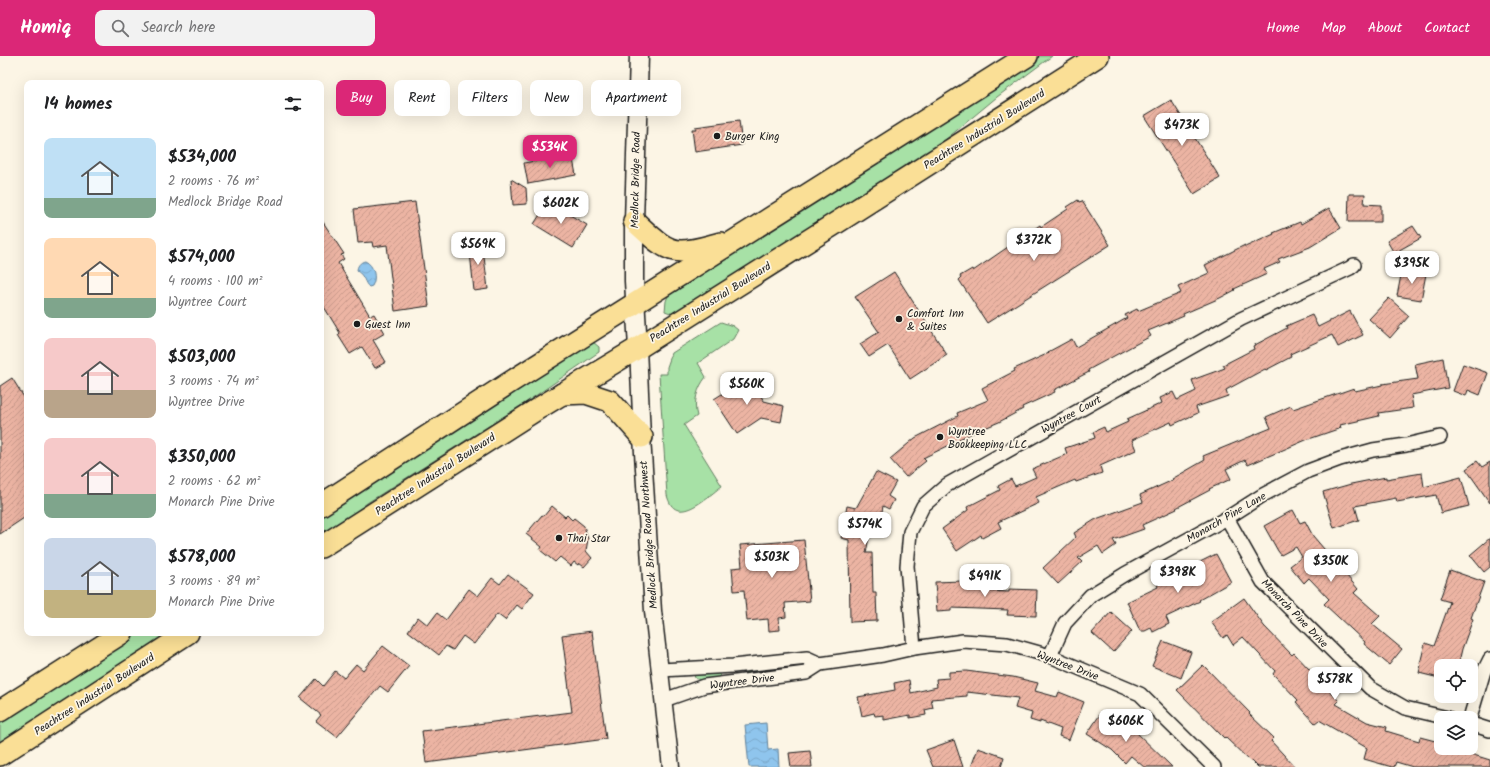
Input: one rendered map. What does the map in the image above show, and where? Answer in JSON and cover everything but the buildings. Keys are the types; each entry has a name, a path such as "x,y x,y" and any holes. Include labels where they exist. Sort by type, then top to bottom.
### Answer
{"highway":[{"path":"324,502 1027,56"},
{"name":"Peachtree Industrial Boulevard","path":"324,545 1098,56"},
{"path":"634,221 665,246 680,251 700,249 739,238"},
{"path":"562,394 586,393 610,401 642,437"},
{"path":"0,711 117,636"},
{"name":"Peachtree Industrial Boulevard","path":"0,755 183,636"}],"main road":[{"name":"Medlock Bridge Road","path":"636,303 634,281 634,221 639,56"},
{"name":"Medlock Bridge Road Northwest","path":"636,303 638,348"}],"street":[{"name":"Wyntree Court","path":"914,648 907,566 910,532 923,506 947,485 1241,319 1354,265"},
{"name":"Medlock Bridge Road Northwest","path":"638,348 653,612 661,670 671,767"},
{"name":"Monarch Pine Lane","path":"1050,656 1065,623 1091,595 1125,574 1227,518 1263,495 1308,471 1340,459 1373,450 1406,445 1440,437"},
{"name":"Monarch Pine Drive","path":"1227,518 1263,582 1370,688 1405,708 1434,715"},
{"name":"Wyntree Drive","path":"664,700 704,686 806,673 820,664 883,655 914,648 963,641 1007,644 1050,656 1140,694 1214,767"},
{"name":"Wyntree Drive","path":"661,670 733,666 807,658 820,664"},
{"path":"1472,711 1484,671 1490,659"},
{"path":"1478,726 1490,730"}],"green space":[{"path":"1033,56 1052,56 997,97 939,145 779,249 682,309 673,314 665,311 668,296 951,115"},
{"path":"721,322 733,326 738,330 733,339 698,363 706,377 700,386 697,396 695,406 697,416 684,425 722,486 700,503 684,510 677,509 671,505 667,495 659,374 667,374 667,367 672,353"},
{"path":"593,342 599,347 599,352 525,403 367,503 324,537 324,510"},
{"path":"129,636 170,636 0,743 0,724 55,688"},
{"path":"805,663 806,666 748,675 745,673 746,669"},
{"path":"721,672 720,677 708,680 695,678 694,675 696,673"}],"water":[{"path":"365,261 371,265 374,272 374,283 369,287 362,275 357,271 359,264"},
{"path":"766,723 768,750 778,749 779,767 749,767 745,725"}],"place":[{"name":"Burger King","path":"717,136"},
{"name":"Comfort Inn & Suites","path":"899,319"},
{"name":"Guest Inn","path":"357,324"},
{"name":"Wyntree Bookkeeping LLC","path":"940,437"},
{"name":"Thai Star","path":"559,538"}]}
